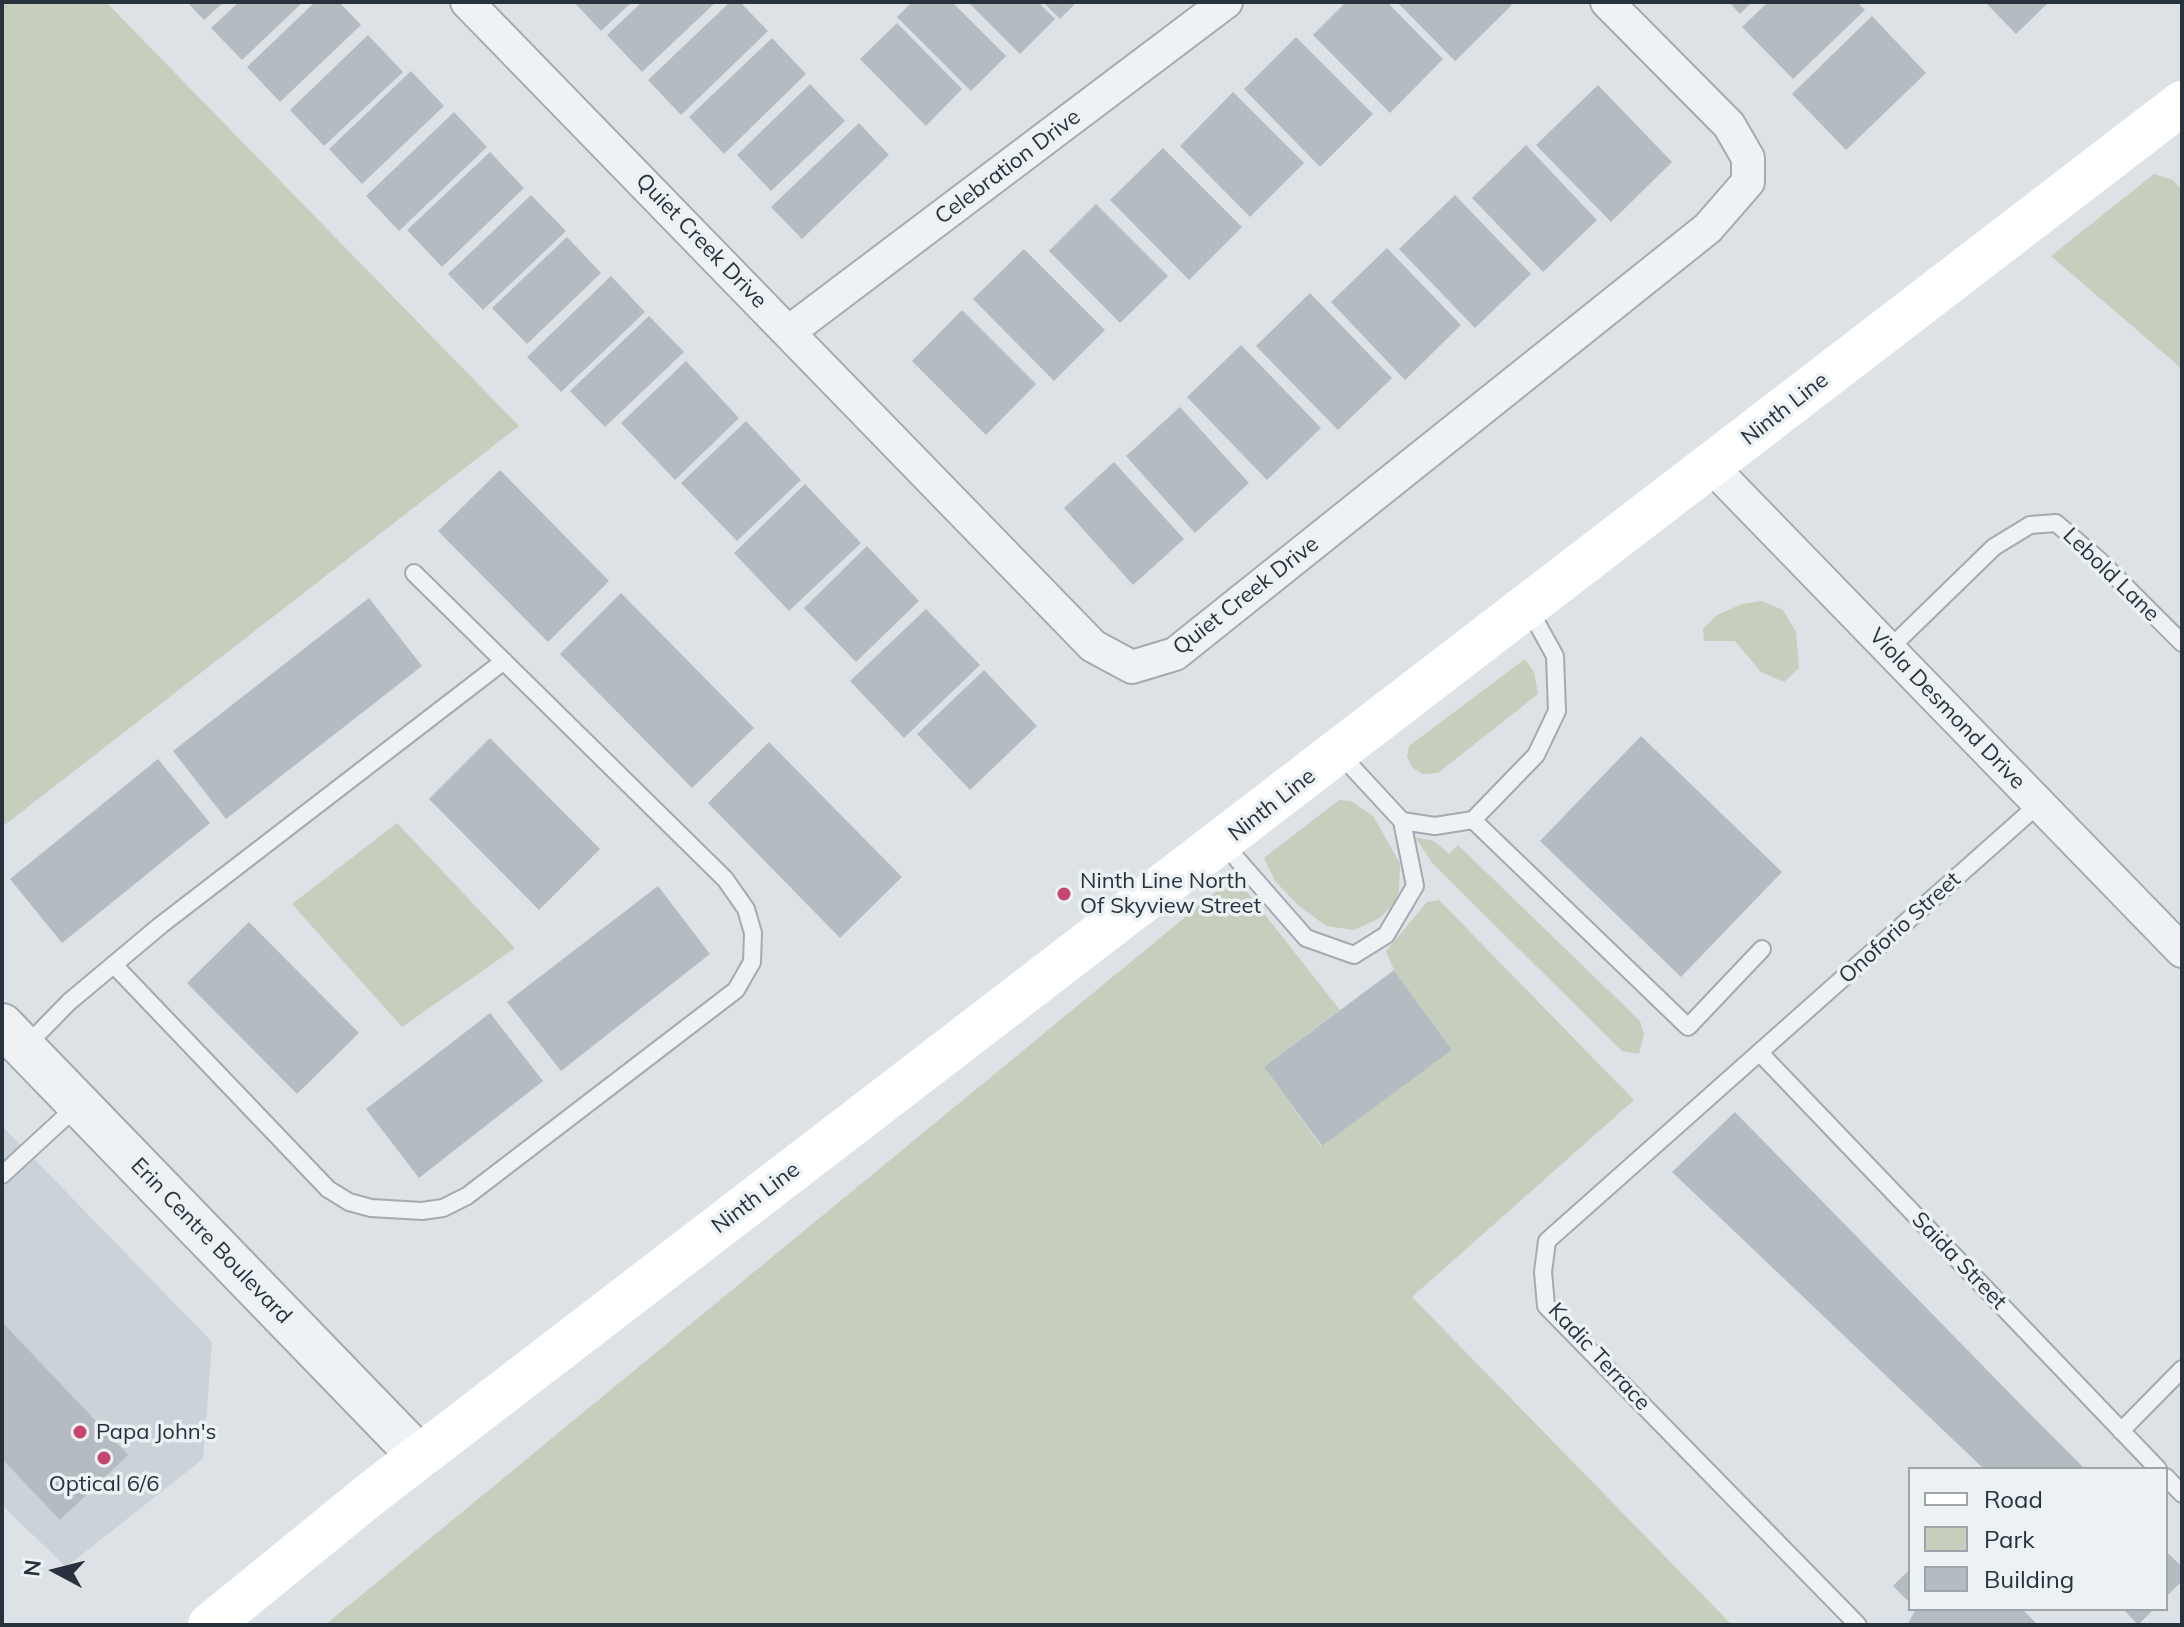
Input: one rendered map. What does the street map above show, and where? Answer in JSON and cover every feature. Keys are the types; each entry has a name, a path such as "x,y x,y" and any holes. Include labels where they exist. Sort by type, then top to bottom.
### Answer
{"main road":[{"name":"Ninth Line","path":"210,1625 419,1456 1223,843 2182,103"}],"street":[{"name":"Quiet Creek Drive","path":"467,2 1093,646 1132,667 1175,654 1708,228 1748,182 1748,158 1729,125 1607,2"},
{"name":"Celebration Drive","path":"790,331 1226,2"},
{"name":"Viola Desmond Drive","path":"1711,466 2182,951"},
{"name":"Erin Centre Boulevard","path":"13,1036 419,1456"}],"lane":[{"name":"Lebold Lane","path":"1889,649 1994,547 2030,525 2056,523 2099,560 2182,643"},
{"path":"114,965 328,1189 349,1202 371,1208 422,1211 443,1208 467,1196 736,990 752,962 753,933 746,909 725,879 414,573"},
{"path":"1402,821 1435,826 1473,820 1536,755 1557,711 1555,656 1528,607"},
{"path":"13,1036 69,1002 504,661"},
{"path":"1223,843 1306,938 1354,955 1386,935 1415,886 1402,821 1339,753"},
{"name":"Onoforio Street","path":"1760,1053 2039,804"},
{"path":"1473,820 1688,1027 1762,949"},
{"name":"Saida Street","path":"1760,1053 2156,1467"},
{"name":"Kadic Terrace","path":"1760,1053 1547,1241 1543,1272 1546,1306 1858,1625"},
{"path":"2,1175 79,1104"},
{"path":"2121,1431 2182,1369"},
{"path":"2168,1479 2182,1494"}],"shaded area":[{"path":"2,1126 212,1342 203,1459 66,1567 2,1505"}],"green space":[{"path":"2,2 106,2 519,426 2,827"},
{"path":"2154,174 2173,180 2182,190 2182,369 2051,256"},
{"path":"1762,601 1783,610 1796,632 1799,668 1784,682 1761,672 1735,641 1704,641 1703,629 1717,615 1742,604"},
{"path":"1525,659 1534,672 1538,694 1438,773 1422,774 1412,767 1407,757 1409,746"},
{"path":"1339,800 1351,801 1373,816 1400,863 1399,891 1393,905 1380,918 1354,930 1326,926 1299,906 1275,881 1264,858"},
{"path":"397,823 515,948 402,1027 292,904"},
{"path":"1415,837 1434,841 1449,854 1458,845 1640,1021 1644,1034 1639,1054 1622,1051 1433,864"},
{"path":"1236,883 1244,888 1340,1010 1264,1067 1321,1146 1452,1050 1394,970 1386,951 1427,902 1439,900 1634,1100 1412,1297 1732,1625 325,1625 1223,886"}],"building":[{"path":"187,2 224,2 204,20"},
{"path":"239,2 303,2 242,60 211,28"},
{"path":"315,2 339,2 361,25 280,102 247,67"},
{"path":"574,2 632,2 601,31"},
{"path":"642,2 716,2 642,72 607,35"},
{"path":"730,2 740,2 768,31 681,115 648,80"},
{"path":"912,2 952,2 1006,56 971,91 897,17"},
{"path":"968,2 1038,2 1055,19 1020,54"},
{"path":"1043,2 1077,2 1060,19"},
{"path":"1346,2 1387,2 1443,59 1390,113 1313,35"},
{"path":"1397,2 1509,2 1512,5 1455,61"},
{"path":"1729,2 1752,2 1740,14"},
{"path":"1768,2 1857,2 1865,10 1793,79 1742,27"},
{"path":"1985,2 2049,2 2016,34"},
{"path":"1872,16 1926,73 1846,150 1792,94"},
{"path":"897,23 962,89 926,126 860,59"},
{"path":"368,35 403,72 324,146 290,110"},
{"path":"1296,37 1373,114 1320,167 1244,89"},
{"path":"772,38 806,74 724,154 689,117"},
{"path":"411,71 444,106 362,184 329,149"},
{"path":"810,84 845,121 771,191 737,155"},
{"path":"1598,85 1672,162 1611,222 1536,145"},
{"path":"1233,92 1304,163 1250,217 1180,146"},
{"path":"454,112 487,147 399,231 366,196"},
{"path":"859,123 889,155 802,239 771,207"},
{"path":"1526,145 1597,220 1543,272 1472,198"},
{"path":"1163,148 1242,227 1189,280 1110,200"},
{"path":"490,152 524,188 442,267 407,230"},
{"path":"531,195 566,231 483,310 448,274"},
{"path":"1455,195 1531,274 1475,328 1399,249"},
{"path":"1096,204 1168,276 1120,323 1049,251"},
{"path":"567,237 601,273 527,344 492,308"},
{"path":"1387,248 1461,325 1405,380 1331,302"},
{"path":"1024,249 1105,330 1054,381 973,299"},
{"path":"611,276 645,312 561,392 527,357"},
{"path":"1310,293 1392,378 1338,430 1256,346"},
{"path":"962,310 1036,384 986,435 912,361"},
{"path":"649,316 684,352 605,427 570,391"},
{"path":"1241,345 1321,428 1267,480 1187,397"},
{"path":"686,361 739,418 675,480 621,423"},
{"path":"1180,407 1249,483 1195,533 1126,456"},
{"path":"746,421 801,480 737,541 681,483"},
{"path":"1114,462 1184,539 1133,585 1064,508"},
{"path":"500,470 609,581 548,642 438,531"},
{"path":"805,484 861,543 789,611 734,553"},
{"path":"867,546 919,601 856,662 804,608"},
{"path":"621,593 754,728 692,788 560,654"},
{"path":"369,598 422,666 226,819 173,751"},
{"path":"926,609 980,665 904,738 850,681"},
{"path":"984,670 1037,726 970,790 917,734"},
{"path":"1641,736 1782,872 1681,977 1540,841"},
{"path":"490,738 600,849 539,910 429,799"},
{"path":"769,742 902,877 840,938 708,803"},
{"path":"158,759 210,823 62,943 10,879"},
{"path":"658,886 710,954 561,1071 507,1002"},
{"path":"249,922 359,1033 297,1094 187,983"},
{"path":"1394,970 1452,1050 1322,1146 1264,1067"},
{"path":"490,1013 543,1081 419,1178 366,1109"},
{"path":"1735,1112 2083,1467 1982,1467 1672,1172"},
{"path":"2,1322 128,1455 60,1520 2,1459"},
{"path":"2168,1553 2182,1567 2182,1581 2168,1595"},
{"path":"1908,1571 1908,1601 1893,1586"},
{"path":"1915,1611 2024,1611 2038,1625 1907,1625"},
{"path":"2125,1611 2152,1611 2138,1625"}],"place":[{"name":"Ninth Line North Of Skyview Street","path":"1064,894"},
{"name":"Papa John's","path":"80,1432"},
{"name":"Optical 6/6","path":"104,1458"}]}
